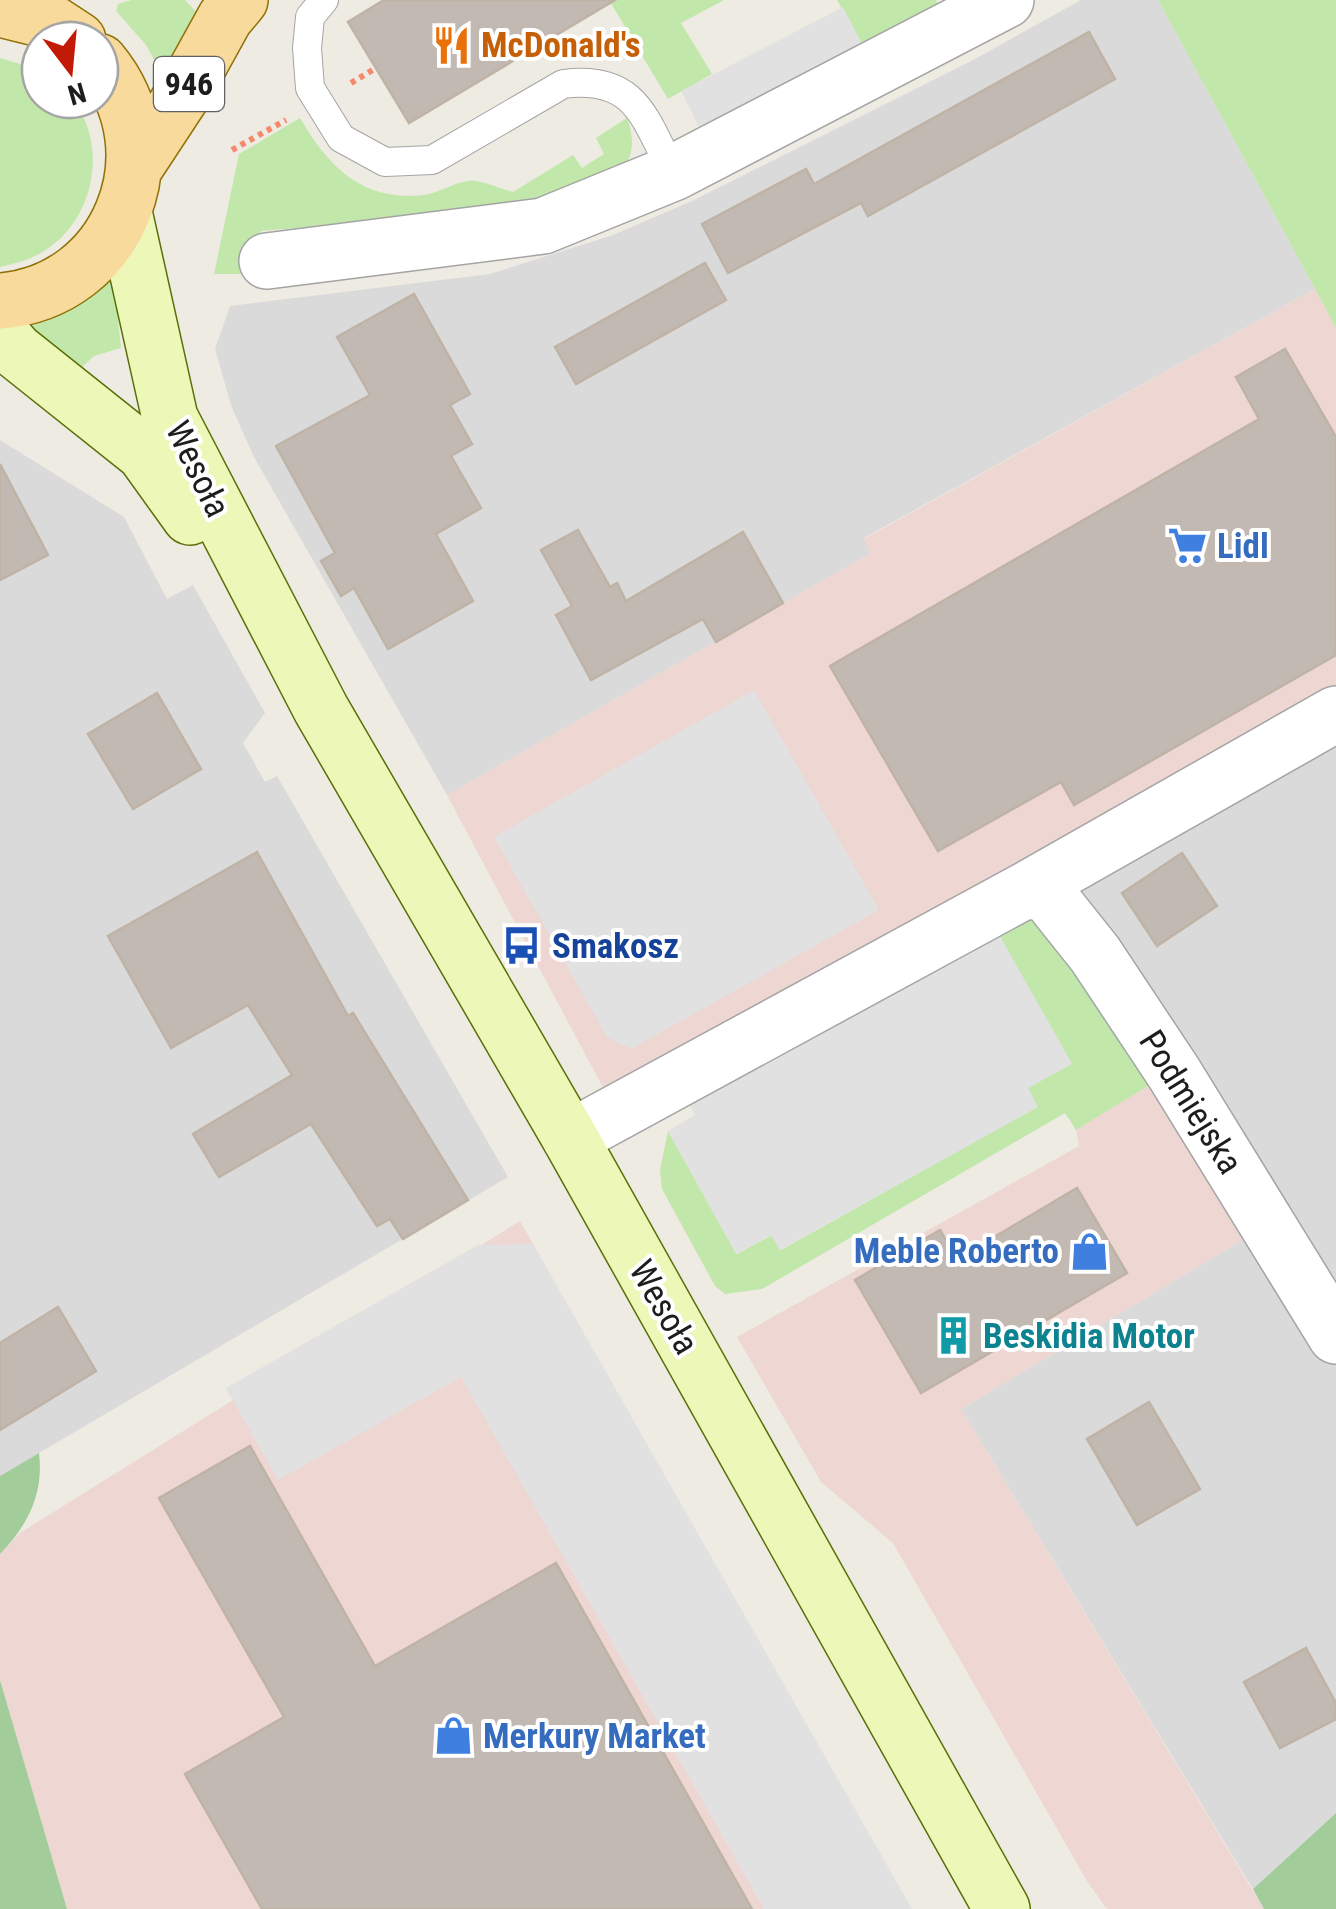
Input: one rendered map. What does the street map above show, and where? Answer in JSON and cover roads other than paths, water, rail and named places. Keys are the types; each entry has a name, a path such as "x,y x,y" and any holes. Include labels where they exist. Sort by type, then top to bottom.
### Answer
{"main road":[{"name":"946","path":"130,190 225,18 240,0"},
{"path":"0,300 20,299 64,282 100,252 130,190 132,122 120,92"},
{"name":"Wesoła","path":"130,190 170,418 321,709 570,1138 1002,1909"},
{"name":"Wesoła","path":"0,332 16,352 144,453 321,709"}],"street":[{"path":"267,261 542,226 673,173 1006,0"},
{"path":"570,1138 1026,890 1336,714"},
{"name":"Podmiejska","path":"1026,890 1048,895 1095,954 1174,1073 1336,1336"}],"lane":[{"path":"324,0 310,17 310,88 342,138 386,162 432,160 562,84 581,81 621,90 637,103 673,173"}],"place":[{"name":"McDonald's","path":"451,45"},
{"name":"Lidl","path":"1187,546"},
{"name":"Smakosz","path":"522,946"},
{"name":"Meble Roberto","path":"1089,1251"},
{"name":"Beskidia Motor","path":"953,1336"},
{"name":"Merkury Market","path":"453,1736"}]}
